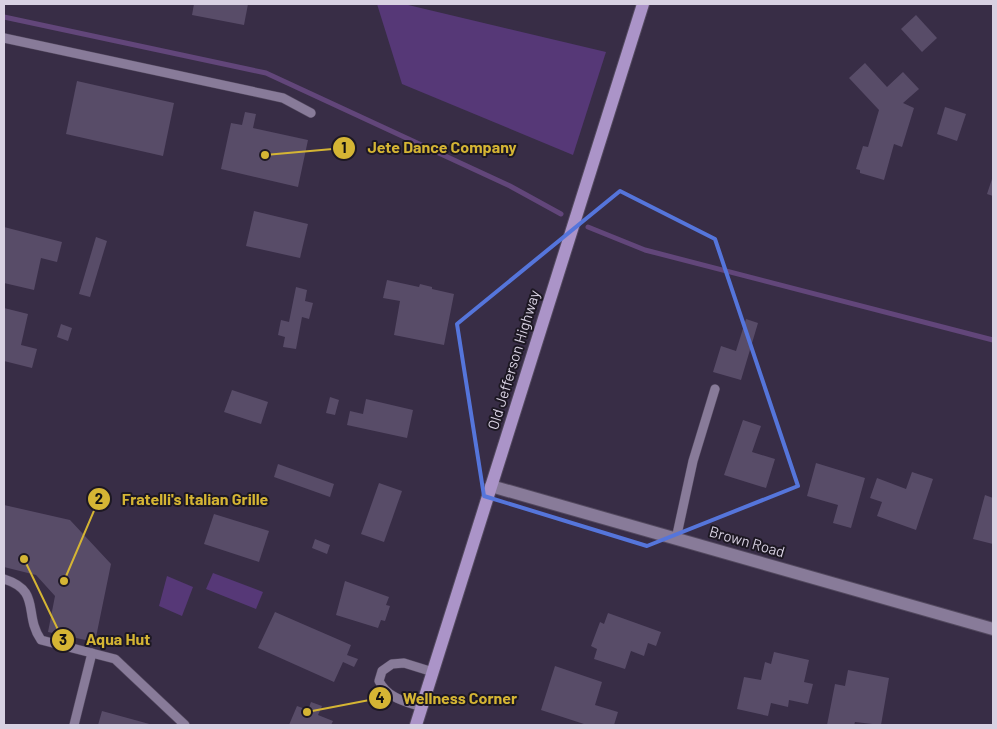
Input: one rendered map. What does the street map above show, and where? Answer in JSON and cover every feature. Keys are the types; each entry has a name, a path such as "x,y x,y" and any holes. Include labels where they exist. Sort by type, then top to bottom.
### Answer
{"main road":[{"name":"Old Jefferson Highway","path":"416,725 643,4"}],"street":[{"name":"Brown Road","path":"491,486 993,629"}],"lane":[{"path":"4,38 283,98 311,113"},
{"path":"676,539 693,461 715,389"},
{"path":"4,579 23,588 28,594 34,627 42,640 115,659 185,725"},
{"path":"74,725 92,653"},
{"path":"421,707 395,698 384,690 379,681 382,671 392,664 404,663 432,672"}],"highlighted area":[{"path":"620,191 715,239 798,486 647,546 484,496 457,324"}],"shaded area":[{"path":"377,4 404,4 606,52 573,155 402,84"},
{"path":"213,573 263,592 256,609 206,589"},
{"path":"167,576 193,587 182,616 159,606"}],"building":[{"path":"194,4 248,4 244,25 192,15"},
{"path":"916,15 937,38 922,52 901,29"},
{"path":"865,63 887,87 903,72 919,89 903,103 914,108 902,147 894,144 884,180 860,173 860,170 856,169 863,146 868,147 879,110 849,78"},
{"path":"77,81 174,103 163,156 66,134"},
{"path":"945,107 966,114 957,141 937,134"},
{"path":"245,112 256,114 253,128 308,140 298,187 221,169 231,123 242,125"},
{"path":"993,176 993,196 987,194"},
{"path":"254,211 308,224 300,258 246,246"},
{"path":"4,227 62,242 57,262 41,258 34,290 4,283"},
{"path":"96,237 107,241 90,297 79,294"},
{"path":"387,280 419,287 420,284 454,294 444,345 394,335 400,301 383,298"},
{"path":"296,287 307,290 305,301 313,303 309,319 302,317 296,349 283,347 285,337 278,335 281,320 289,322"},
{"path":"4,308 28,314 21,345 37,349 32,368 4,361"},
{"path":"746,319 758,323 741,380 713,372 721,346 736,351"},
{"path":"61,324 72,328 68,341 57,337"},
{"path":"232,390 268,402 261,424 224,412"},
{"path":"330,397 339,400 335,415 326,413"},
{"path":"366,399 413,410 407,438 347,425 350,411 363,414"},
{"path":"743,420 761,426 752,452 775,459 766,488 724,475"},
{"path":"816,463 865,478 851,528 833,523 838,505 807,496"},
{"path":"278,464 334,484 330,497 274,477"},
{"path":"912,472 933,479 916,530 877,516 882,502 870,498 877,478 906,489"},
{"path":"379,483 402,491 384,542 361,534"},
{"path":"985,495 993,498 993,544 973,539"},
{"path":"4,505 70,520 111,564 95,642 48,632 55,596 36,575 4,567"},
{"path":"214,514 269,531 259,562 204,544"},
{"path":"315,539 330,545 327,554 312,548"},
{"path":"345,581 389,597 386,605 390,606 385,621 381,620 378,628 336,615"},
{"path":"275,612 351,645 347,655 358,659 354,667 343,662 334,682 258,648"},
{"path":"608,613 661,632 656,646 648,643 644,656 631,651 625,669 594,659 597,649 591,646 600,622 604,624"},
{"path":"774,652 809,660 804,682 813,684 808,704 789,700 788,707 771,703 768,716 737,709 744,677 761,680 765,662 771,664"},
{"path":"555,666 602,682 595,705 618,712 614,725 587,725 541,710"},
{"path":"848,670 889,678 881,725 855,722 854,725 827,725 835,684 845,686"},
{"path":"311,702 322,706 318,715 333,721 331,725 289,725 297,706 308,710"},
{"path":"102,711 153,725 98,725"}],"waterway":[{"path":"4,17 266,73 510,186 561,214"},
{"path":"588,227 645,250 993,340"}],"place":[{"name":"Jete Dance Company","path":"265,155"},
{"name":"Aqua Hut","path":"24,559"},
{"name":"Fratelli's Italian Grille","path":"64,581"},
{"name":"Wellness Corner","path":"307,712"}]}
